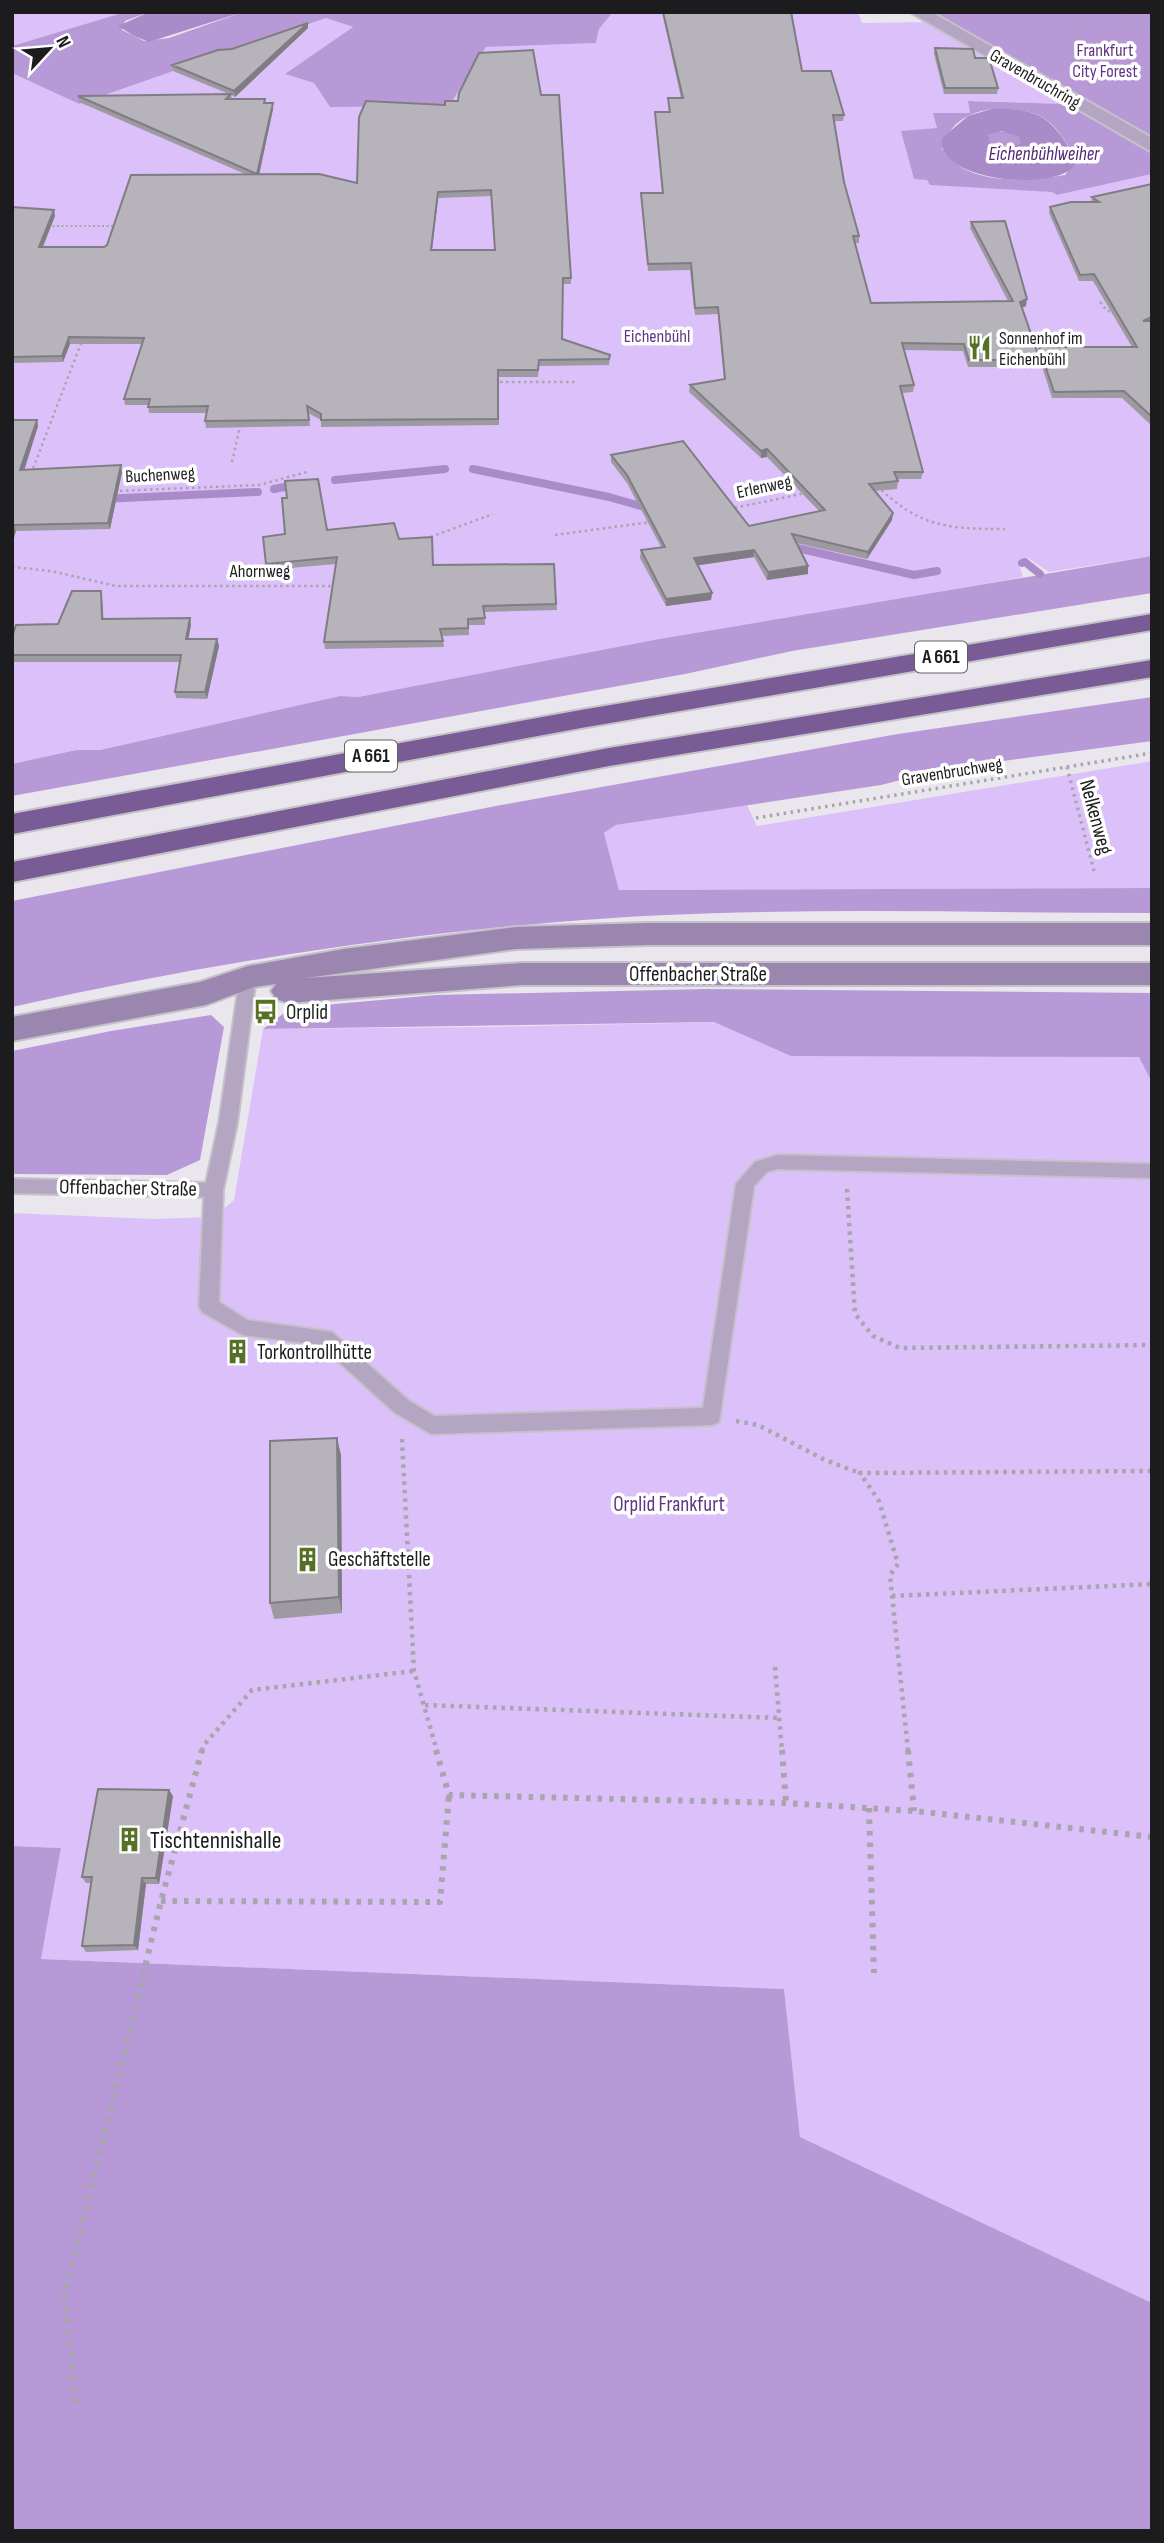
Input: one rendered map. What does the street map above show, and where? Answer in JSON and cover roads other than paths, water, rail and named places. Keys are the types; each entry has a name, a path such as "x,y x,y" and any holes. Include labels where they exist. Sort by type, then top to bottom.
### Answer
{"highway":[{"name":"A 661","path":"12,824 225,782 731,691 1152,622"},
{"name":"A 661","path":"12,872 609,757 1152,667"}],"main road":[{"name":"Offenbacher Straße","path":"12,1029 247,986 344,960 529,937 635,934 1152,934"},
{"name":"Offenbacher Straße","path":"247,986 522,974 1152,974"}],"street":[{"name":"Gravenbruchring","path":"918,12 1152,146"}],"lane":[{"name":"Offenbacher Straße","path":"12,1186 214,1189 228,1123 247,986"},
{"path":"214,1189 209,1306 243,1328 325,1338 401,1406 431,1425 712,1416 745,1184 761,1167 778,1162 1152,1171"}],"water":[{"path":"149,12 243,12 149,42 118,26"},
{"name":"Eichenbühlweiher","path":"991,109 1033,113 1051,125 1076,159 1070,170 1053,177 1031,180 1005,179 959,166 945,154 942,138 968,116","holes":["1002,131 1019,137 1021,143 1009,148 990,142 988,135"]}],"waterway":[{"path":"335,480 445,469"},
{"path":"473,469 609,497 655,510"},
{"path":"274,489 300,484"},
{"path":"101,499 258,492"},
{"path":"784,545 914,575 937,571"},
{"path":"1022,563 1025,562 1040,574"}],"place":[{"name":"Sonnenhof im Eichenbühl","path":"979,348"},
{"name":"Orplid","path":"266,1012"},
{"name":"Torkontrollhütte","path":"237,1352"},
{"name":"Geschäftstelle","path":"308,1559"},
{"name":"Tischtennishalle","path":"130,1840"}],"park label":[{"name":"Frankfurt City Forest","path":"1105,60"},
{"name":"Eichenbühl","path":"657,336"},
{"name":"Orplid Frankfurt","path":"669,1504"}]}
